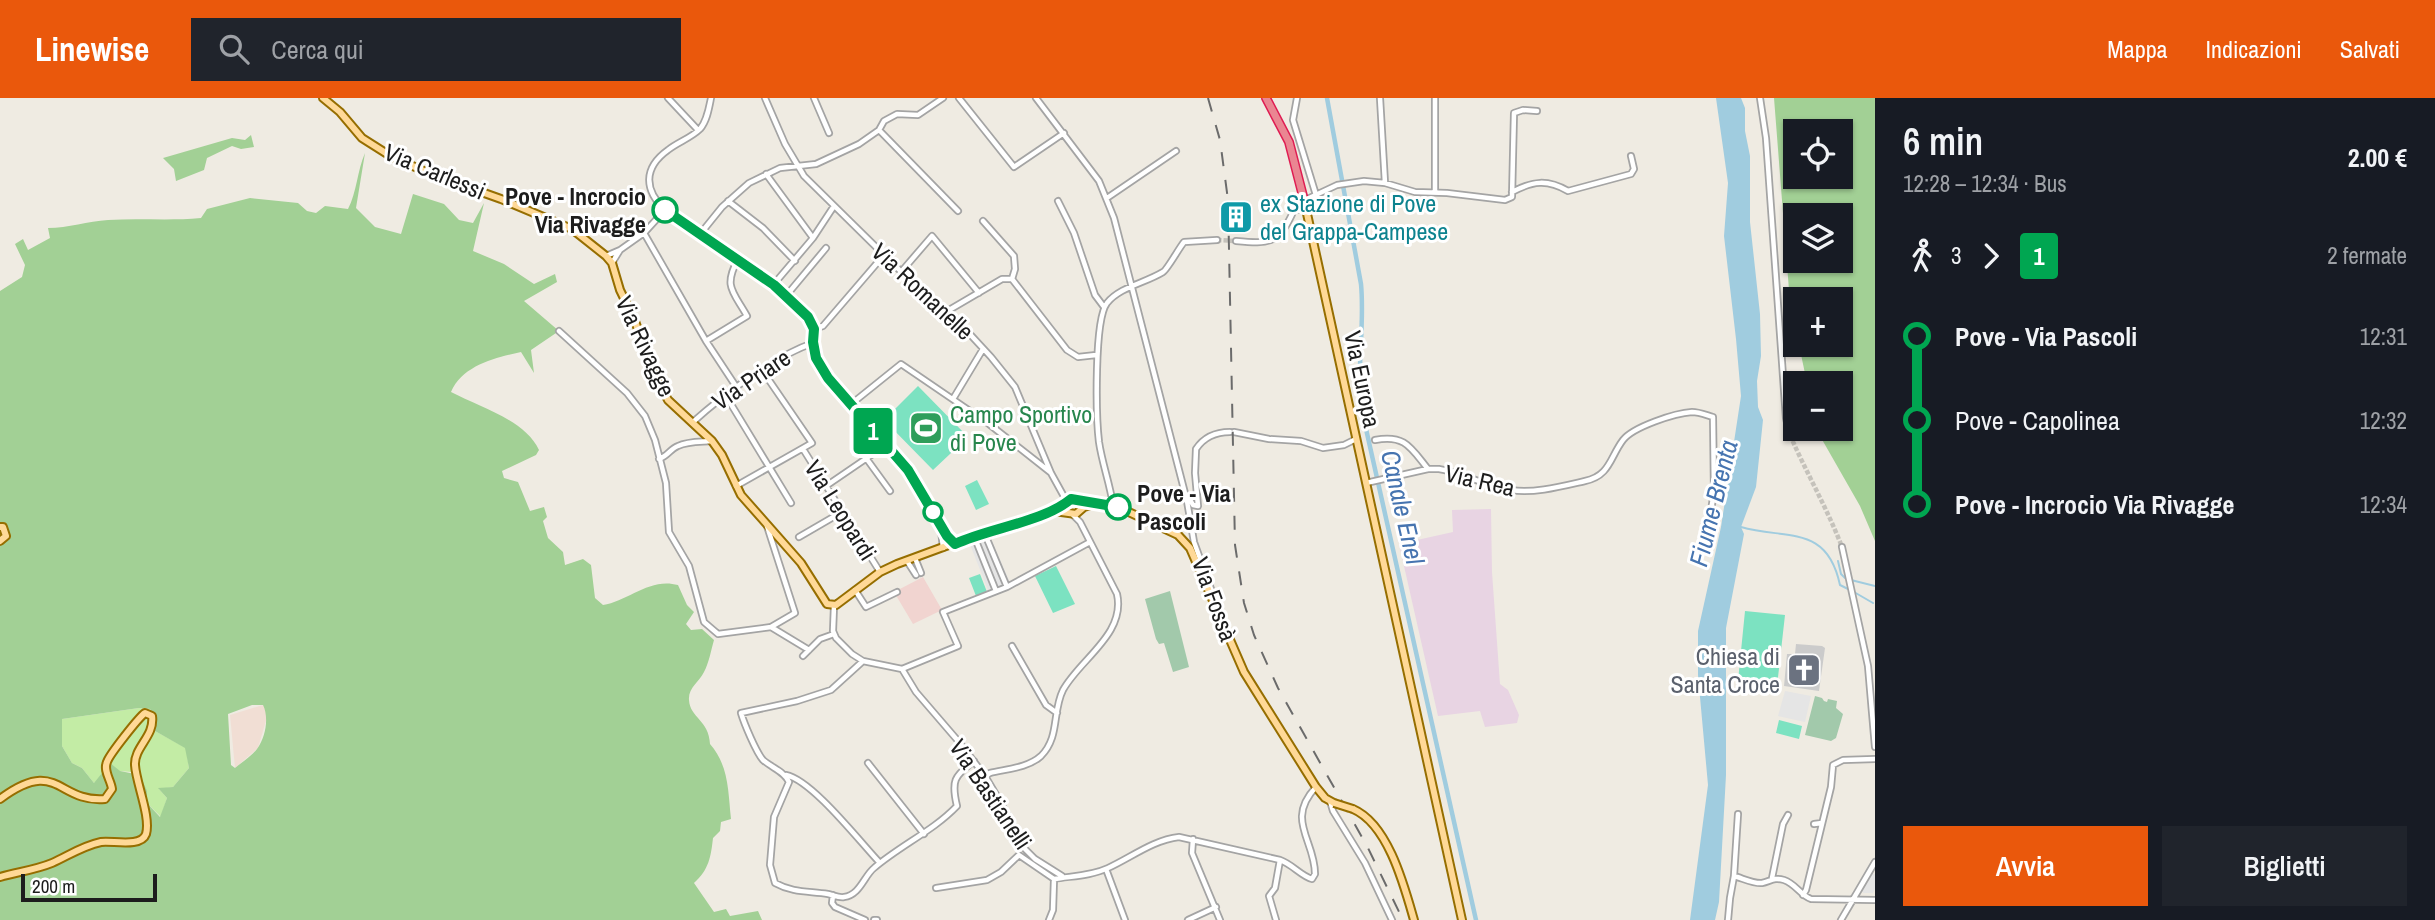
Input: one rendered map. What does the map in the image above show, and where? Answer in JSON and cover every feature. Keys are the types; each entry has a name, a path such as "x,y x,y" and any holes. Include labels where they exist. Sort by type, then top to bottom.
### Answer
{"highway":[{"name":"Via Europa","path":"1266,98 1289,142 1305,205"}],"main road":[{"name":"Via Carlessi","path":"326,99 362,138 392,157 560,224"},
{"name":"Via Europa","path":"1305,205 1359,455 1368,482 1462,920"},
{"name":"Via Rivagge","path":"560,224 582,235 612,262 620,290 668,400 712,441 722,455 736,486 767,526 801,563 827,604 834,606"},
{"path":"834,606 880,572 906,560 1052,511 1070,500 1109,505 1171,531 1184,540 1190,548 1216,610"},
{"path":"1070,500 1076,512"},
{"path":"1070,500 1076,512"},
{"path":"1052,511 1076,512 1093,504"},
{"path":"0,527 3,527 6,533 0,541"},
{"name":"Via Fossà","path":"1216,610 1244,672 1316,787 1332,802"},
{"path":"0,799 16,787 45,779 65,786 82,797 105,799 112,789 106,762 132,729 137,718 145,713 152,716 150,734 141,747 135,765 145,811 146,834 142,839 89,845 53,862 0,877"},
{"path":"1332,802 1353,809 1373,822 1402,880 1414,920"}],"street":[{"path":"668,98 698,130"},
{"path":"711,98 703,125 667,150 652,169 649,182 652,194 665,210 738,258 774,285 808,317 814,329 816,358 828,378 908,470 941,526 955,544"},
{"name":"Via Romanelle","path":"765,98 785,144 804,176 943,313 967,331 1015,387 1051,473 1070,500"},
{"path":"814,98 829,134"},
{"path":"701,233 728,201 745,186 766,174 780,168 817,164 859,144 879,130 884,121 897,114 918,115 943,98"},
{"path":"959,98 1014,167 1065,133"},
{"name":"Via Fossà","path":"1036,98 1100,181 1107,198 1179,472 1194,542 1218,605 1216,610"},
{"path":"1297,98 1293,120 1316,195"},
{"path":"1380,98 1385,183"},
{"path":"1435,98 1435,192"},
{"path":"1760,98 1783,378"},
{"path":"1236,241 1272,242 1282,233 1294,211 1316,195 1346,183 1385,183 1415,192 1505,200 1512,197 1514,113 1523,110 1537,111"},
{"path":"879,130 958,211"},
{"path":"1107,198 1176,151"},
{"path":"1512,191 1544,182 1556,184 1568,191 1602,182 1634,172 1632,156"},
{"path":"766,174 813,238"},
{"path":"728,201 763,228 795,261"},
{"path":"1058,201 1074,233 1095,295 1104,307"},
{"path":"774,285 813,238 834,206"},
{"name":"Via Rivagge","path":"606,256 645,233 665,210"},
{"path":"983,221 1014,256 1015,269 1012,279"},
{"path":"645,233 706,341 737,388"},
{"path":"901,272 932,236 979,293"},
{"path":"1109,505 1110,491 1100,442 1096,355 1104,307 1119,292 1167,270 1173,255 1184,242 1217,240"},
{"path":"786,296 826,247"},
{"name":"Via Rivagge","path":"612,262 620,250"},
{"path":"814,329 823,326 884,256"},
{"path":"706,341 747,316 729,284 730,273 738,258"},
{"path":"943,313 1002,279 1012,279"},
{"path":"1012,279 1067,350 1078,357 1096,355"},
{"path":"559,331 633,400 645,416 655,440 668,494 669,532 694,579 700,614 704,622 718,634 771,626 791,616 795,609 778,566 767,526"},
{"name":"Via Priare","path":"693,422 762,370 792,350 813,342"},
{"path":"953,399 984,349"},
{"path":"850,405 901,364 989,424 1051,473"},
{"name":"Via Leopardi","path":"762,370 812,443 803,449 880,572"},
{"path":"726,396 791,503"},
{"name":"Via Rea","path":"1368,482 1428,469 1447,471 1512,491 1586,481 1596,478 1608,468 1623,440 1630,433 1681,414 1698,412 1713,417 1714,492 1707,535"},
{"path":"1179,472 1195,507 1198,506 1194,466 1196,449 1211,436 1232,432 1269,439 1301,441 1323,448 1344,445 1356,439"},
{"name":"Via Rea","path":"1375,440 1389,438 1404,441 1428,469"},
{"path":"660,458 666,457 680,444 712,441"},
{"path":"826,486 886,445"},
{"path":"1344,445 1354,449 1359,455"},
{"path":"736,486 803,449"},
{"path":"866,458 890,491"},
{"path":"799,537 842,512"},
{"path":"985,776 1039,758 1052,739 1063,690 1095,653 1113,625 1119,604 1117,594 1076,512"},
{"path":"941,526 943,548"},
{"path":"984,532 1007,587"},
{"path":"974,536 996,591"},
{"path":"834,606 834,634 852,654 863,661 902,669 958,646 943,612 1007,587 1090,542"},
{"path":"1842,547 1868,666 1875,747"},
{"path":"906,560 919,574 914,557"},
{"path":"987,569 998,564"},
{"path":"855,590 866,607 897,592"},
{"path":"771,626 809,650"},
{"path":"803,656 820,639 834,634"},
{"path":"1012,646 1046,705 1057,713"},
{"path":"863,661 831,690 797,701 741,713 756,751 767,763 786,775 795,777 810,789 880,863"},
{"name":"Via Bastianelli","path":"902,669 938,720 985,776 1025,849 1035,859 1062,876"},
{"path":"1803,895 1831,787 1833,765 1843,760 1875,760"},
{"path":"786,775 788,788 774,817 770,856 772,878 778,885 798,892 843,897 861,887 869,872 880,863 941,822 957,806 953,785 958,773 974,761"},
{"path":"868,763 924,834"},
{"path":"1054,879 1106,869 1167,839 1193,839 1280,860 1292,864 1308,878 1314,877 1315,865 1302,828 1302,818 1308,795 1316,787"},
{"path":"1332,802 1333,811 1365,863 1392,920"},
{"path":"1728,920 1738,814"},
{"path":"1772,878 1783,824 1788,816"},
{"path":"1814,824 1822,823"},
{"path":"1193,839 1192,853 1220,920"},
{"path":"936,888 987,880 1001,872 1019,855 1054,879"},
{"path":"1276,920 1269,896 1275,888 1280,860"},
{"path":"1840,920 1875,862"},
{"path":"1106,869 1125,920"},
{"path":"1734,876 1761,883 1772,878 1791,882 1803,895 1820,900 1875,900"},
{"path":"1049,920 1053,910 1054,879"},
{"path":"833,895 832,903 835,906 865,920"},
{"path":"1188,920 1216,907"}],"shaded area":[{"path":"1491,509 1492,572 1500,684 1508,690 1519,715 1517,723 1485,727 1480,711 1438,716 1399,544 1453,532 1452,510"},
{"path":"989,534 1012,587 990,595 969,542"},
{"path":"923,577 942,610 913,624 894,592"},
{"name":"Chiesa di Santa Croce","path":"1796,644 1825,648 1819,691 1784,686 1787,654 1795,654"},
{"path":"1785,691 1811,696 1805,722 1778,716"},
{"path":"263,705 268,714 258,748 235,768 230,715"},
{"path":"1871,873 1875,874 1875,889 1873,893 1864,893 1860,891"}],"green space":[{"path":"1774,98 1875,98 1875,541 1860,506 1823,441 1853,441 1853,371 1804,371 1802,357 1853,357 1853,287 1789,287 1788,273 1853,273 1853,203 1783,203 1783,213"},
{"path":"251,135 254,147 241,149 232,146 207,158 204,170 176,181 174,169 163,158 232,138 245,140"},
{"path":"365,153 356,208 375,227 401,234 413,194 444,204 459,220 473,223 484,203 473,251 504,264 534,284 555,274 557,282 524,301 559,331 531,350 534,373 521,352 491,360 472,369 463,375 451,392 513,422 539,450 536,455 502,471 504,478 518,482 530,511 544,507 547,517 543,521 548,538 563,552 565,565 583,559 591,565 595,598 603,605 658,584 678,585 687,605 694,612 686,624 691,630 702,629 714,640 706,668 692,689 689,700 721,761 728,789 731,819 721,822 720,831 713,838 706,868 694,883 714,912 726,909 730,916 758,911 762,920 0,920 0,291 22,277 25,265 15,244 23,239 28,250 50,238 48,228 120,219 201,218 207,209 250,198 298,203 307,211 316,213 325,206 348,209","holes":["252,705 263,705 266,715 264,733 255,752 235,768 231,765 228,714","139,708 150,709 156,719 155,731 185,748 189,768 173,787 158,788 167,798 160,817 147,803 147,791 140,775 120,771 110,763 94,783 82,768 72,763 62,746 62,719"]},
{"name":"Campo Sportivo di Pove","path":"918,386 968,437 933,470 884,420"},
{"path":"977,480 989,504 976,510 965,486"},
{"path":"1056,566 1075,604 1053,613 1035,576"},
{"path":"980,574 987,592 976,596 969,578"},
{"path":"1170,591 1189,667 1173,672 1164,643 1159,644 1156,639 1145,599"},
{"path":"1745,611 1785,615 1777,686 1738,681"},
{"path":"1815,696 1827,702 1828,699 1837,701 1836,708 1843,714 1836,738 1831,741 1805,735"},
{"path":"139,708 150,709 156,719 155,731 186,748 189,768 173,787 159,789 167,798 161,817 147,803 147,791 131,772 120,771 94,783 82,768 72,763 62,746 62,719"},
{"path":"1779,720 1802,726 1799,739 1776,733"}],"water":[{"path":"1716,98 1741,98 1745,108 1745,131 1750,156 1750,222 1760,314 1758,407 1763,420 1756,487 1741,527 1744,534 1726,628 1726,775 1719,902 1715,920 1690,920 1708,785 1698,675 1698,631 1721,527 1741,396 1724,236 1728,183"}],"waterway":[{"name":"Canale Enel","path":"1327,98 1361,284 1362,411 1476,920"},
{"path":"1741,527 1803,538 1815,543 1826,552 1840,585 1848,589"},
{"path":"1838,561 1841,574 1845,578"},
{"path":"1851,580 1875,586"},
{"path":"1854,592 1873,603"}],"tunnel":[{"path":"1217,240 1236,241"},
{"path":"1793,441 1842,547"}],"railway":[{"path":"1208,98 1220,140 1228,200 1235,545 1244,603 1254,635 1278,688 1367,846 1403,920"}],"bus line":[{"name":"1","path":"665,210 774,285 808,317 814,329 816,358 828,378 908,470 947,536 955,544 984,532 1056,510 1071,499 1118,507"}],"place":[{"name":"Pove - Incrocio Via Rivagge","path":"665,210"},
{"name":"ex Stazione di Pove del Grappa-Campese","path":"1236,217"},
{"name":"Campo Sportivo di Pove","path":"926,428"},
{"name":"Pove - Via Pascoli","path":"1118,507"},
{"name":"Chiesa di Santa Croce","path":"1804,670"}],"water label":[{"name":"Fiume Brenta","path":"1713,503"}]}
